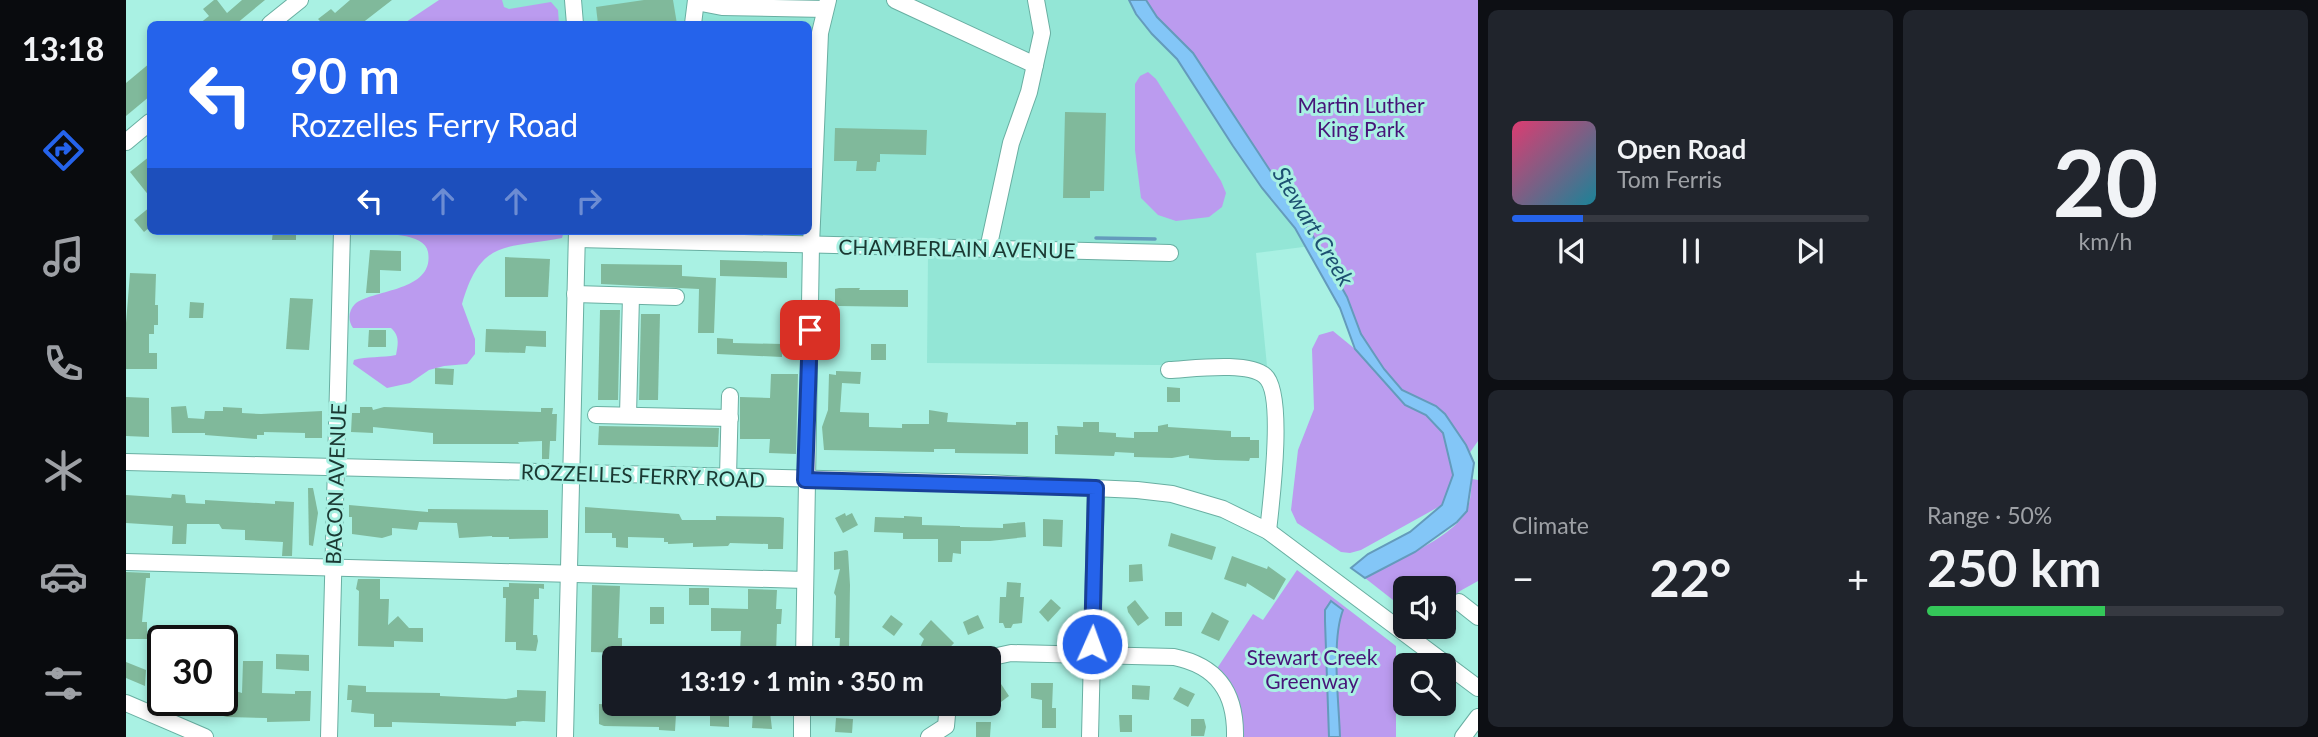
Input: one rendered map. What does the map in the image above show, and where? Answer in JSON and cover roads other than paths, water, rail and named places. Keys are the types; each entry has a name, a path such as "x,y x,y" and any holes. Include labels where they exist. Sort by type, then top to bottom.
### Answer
{"street":[{"path":"274,21 300,0"},
{"path":"573,0 575,21"},
{"path":"988,249 1011,143 1029,92 1042,33 1036,0"},
{"path":"693,21 696,1 722,7 827,4 820,33 812,221"},
{"path":"904,2 1035,65"},
{"path":"126,142 147,124"},
{"name":"BACON AVENUE","path":"329,737 342,235"},
{"path":"565,737 577,235"},
{"name":"CHAMBERLAIN AVENUE","path":"577,235 1170,253"},
{"path":"804,646 811,235"},
{"path":"575,294 676,297"},
{"path":"628,415 631,296"},
{"path":"1169,370 1245,368 1266,376 1274,392 1275,432 1274,482 1268,531"},
{"path":"728,477 730,396"},
{"path":"596,415 730,418"},
{"name":"ROZZELLES FERRY ROAD","path":"126,462 1150,491 1194,499 1223,509 1268,531 1478,688"},
{"path":"1090,737 1096,488"},
{"path":"126,562 805,580"},
{"path":"1459,602 1478,617"},
{"path":"1001,655 1011,653 1174,657 1203,667 1228,695 1233,708 1235,737"},
{"path":"126,703 205,737"},
{"path":"802,737 803,716"},
{"path":"1463,737 1478,717"},
{"path":"929,737 946,732"}],"water":[{"path":"1129,0 1146,0 1157,17 1193,53 1313,236 1347,297 1361,334 1384,369 1402,390 1436,406 1445,414 1466,445 1474,463 1467,511 1457,522 1415,552 1365,578 1351,568 1368,554 1410,532 1442,505 1453,475 1443,433 1426,415 1405,405 1355,349 1340,308 1295,228 1262,188 1177,59 1152,34"},
{"path":"1331,601 1343,610 1337,638 1340,737 1329,737 1325,610"}],"waterway":[{"path":"1096,238 1155,239"}],"park label":[{"name":"Martin Luther King Park","path":"1361,116"},
{"name":"Stewart Creek Greenway","path":"1312,668"}],"water label":[{"name":"Stewart Creek","path":"1314,226"}]}
